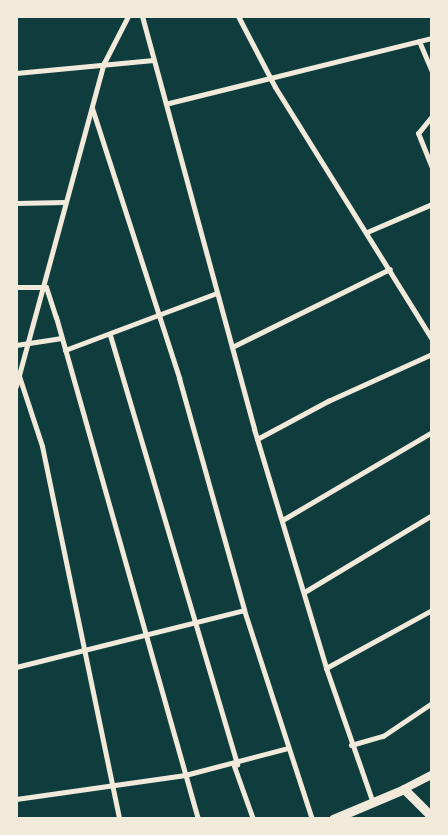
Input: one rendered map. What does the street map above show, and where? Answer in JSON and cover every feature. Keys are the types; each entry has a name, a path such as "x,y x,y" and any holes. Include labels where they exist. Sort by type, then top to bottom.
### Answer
{"main road":[{"path":"333,819 372,800 404,789 432,817"}],"street":[{"path":"16,386 46,288 65,202 104,63 128,16"},
{"path":"142,16 153,60 169,103 217,293 257,439 306,591 326,668 351,745 372,800"},
{"path":"238,16 270,78 432,339"},
{"path":"169,103 432,38"},
{"path":"419,41 432,71"},
{"path":"16,73 104,63 153,60"},
{"path":"92,108 158,316 244,610 312,819"},
{"path":"432,116 418,133 432,167"},
{"path":"16,203 65,202"},
{"path":"367,232 432,204"},
{"path":"232,346 390,269"},
{"path":"16,287 46,288"},
{"path":"46,288 148,637 198,819"},
{"path":"65,350 110,335 217,293"},
{"path":"110,335 196,624 235,765 253,819"},
{"path":"16,345 61,338"},
{"path":"257,439 432,354"},
{"path":"19,376 42,446 118,819"},
{"path":"284,519 432,432"},
{"path":"306,591 432,515"},
{"path":"16,667 148,637 244,610"},
{"path":"326,668 432,610"},
{"path":"351,745 383,736 432,703"},
{"path":"16,798 111,787 185,775 235,765 288,748"},
{"path":"404,789 432,776"}]}
